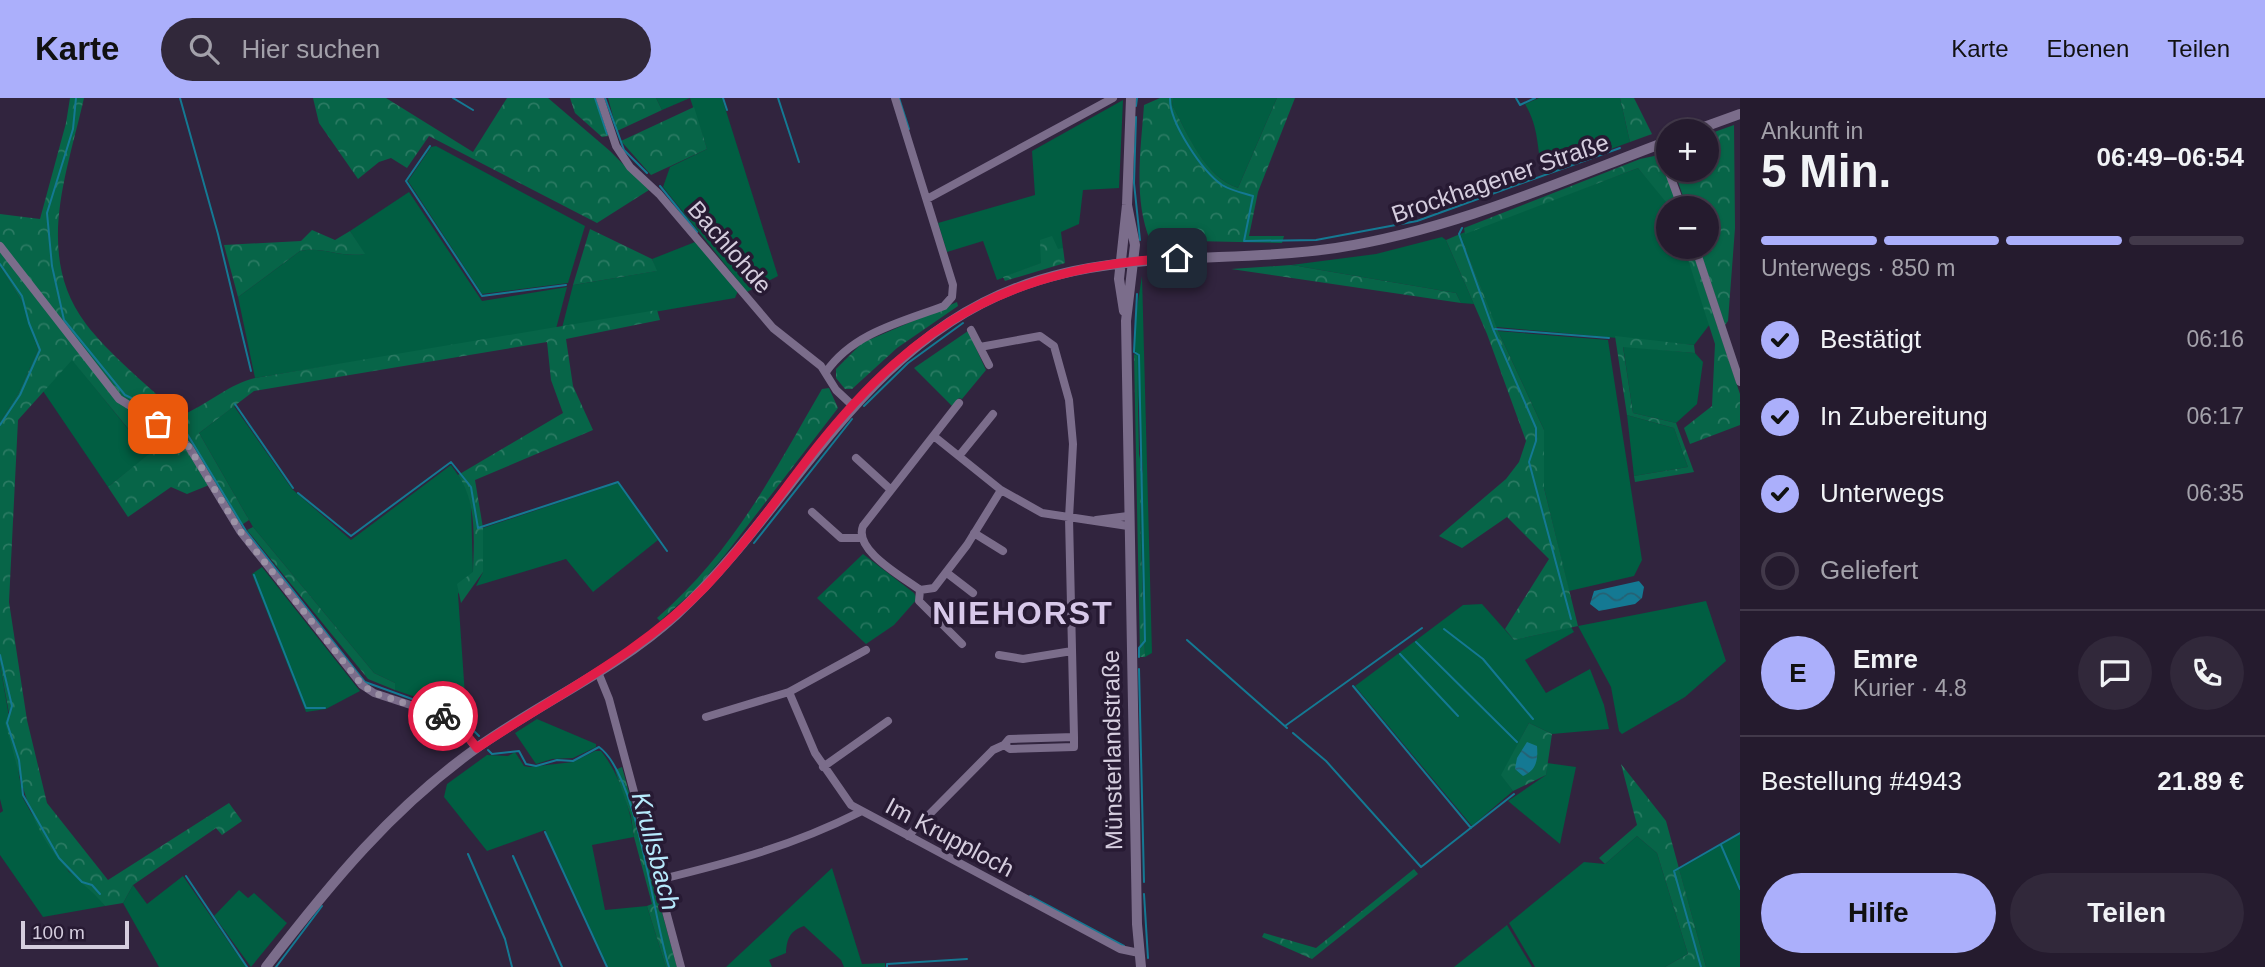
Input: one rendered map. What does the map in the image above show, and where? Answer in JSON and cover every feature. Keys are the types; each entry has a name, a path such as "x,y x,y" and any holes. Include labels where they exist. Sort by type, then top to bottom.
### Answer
{"main road":[{"path":"1128,205 1131,98"},
{"path":"1719,122 1740,114"},
{"name":"Brockhagener Straße","path":"1120,262 1331,248 1408,234 1485,210 1656,145"},
{"name":"Münsterlandstraße","path":"1128,205 1135,244 1126,321 1128,521 1141,967"},
{"name":"Münsterlandstraße","path":"1126,321 1119,279 1128,205"},
{"path":"266,967 339,874 389,821 477,748 598,672 654,633 704,587 852,405 904,354 971,308 1037,279 1120,262"}],"street":[{"name":"Bachlohde","path":"600,98 616,146 631,167 659,194 773,328 826,372 836,390 852,405"},
{"path":"826,372 838,354 859,339 944,306 952,297 953,285 895,98"},
{"path":"927,200 1113,98"},
{"path":"0,246 119,399 175,433 189,447 240,531 362,685 374,693 447,717 457,723 477,748"},
{"path":"1699,259 1740,382"},
{"path":"971,330 989,365"},
{"path":"908,836 993,750 1004,745 1010,749 1074,747 1069,518 1071,422 1054,346 1040,337 980,347"},
{"path":"959,403 863,526 860,538 863,545 920,590 934,588 947,573 1001,490"},
{"path":"959,456 993,414"},
{"path":"935,437 1001,490 1042,513 1069,518 1128,521"},
{"path":"856,458 890,489"},
{"path":"812,512 841,538 860,538"},
{"path":"974,533 1003,551"},
{"path":"947,573 973,593"},
{"path":"920,590 919,601 926,611 962,645"},
{"path":"706,717 789,692 866,650"},
{"path":"999,655 1023,659 1072,651"},
{"path":"598,672 609,699 681,967"},
{"path":"789,692 823,767 851,805 860,812"},
{"path":"823,767 888,721"},
{"name":"Im Krupploch","path":"658,880 768,852 832,827 860,812 1120,949 1139,953"}],"green space":[{"path":"70,98 84,98 63,185 59,214 61,270 70,298 95,335 170,407 187,413 229,389 255,378 657,310 660,320 566,339 573,386 593,430 475,480 483,528 483,572 461,603 457,584 473,572 474,534 468,497 458,475 563,413 551,380 547,342 254,391 199,433 249,520 240,526 214,483 187,494 171,487 128,517 108,487 149,454 72,360 18,420 9,602 27,720 47,803 108,880 229,803 242,821 222,835 216,828 133,885 123,903 105,906 60,861 48,845 31,812 5,723 9,713 0,664 0,422 18,394 38,350 23,303 0,266 0,214 40,219 66,123"},
{"path":"313,98 386,98 473,152 507,98 548,98 610,151 649,190 597,223 429,136 407,168 391,158 379,162 358,179 319,123"},
{"path":"570,98 596,98 608,136 602,137 575,113"},
{"path":"608,98 656,98 662,110 617,131"},
{"path":"656,98 690,98 662,110"},
{"path":"690,98 722,98 778,276 747,292 663,187 670,167 707,149"},
{"path":"1160,98 1173,98 1172,105 1206,165 1226,182 1238,188 1277,98 1295,98 1258,192 1249,236 1284,236 1282,243 1150,240 1141,208 1141,138 1144,105"},
{"path":"1173,98 1277,98 1238,188 1216,175 1198,154 1172,105"},
{"path":"1539,98 1620,98 1630,142 1543,174 1535,130 1525,104"},
{"path":"1620,98 1634,98 1652,134 1630,142"},
{"path":"1123,100 1119,188 1083,190 1079,224 1061,232 1063,248 1042,263 997,280 983,241 947,252 938,223 1035,195 1032,151"},
{"path":"694,107 707,149 651,175 621,141"},
{"path":"1734,125 1735,228 1728,321 1725,325 1703,259 1719,259 1719,196 1683,196 1678,182 1719,182 1719,130"},
{"path":"436,146 585,226 568,283 482,294 408,181 431,147"},
{"path":"1656,156 1656,182 1669,182 1674,196 1661,196 1638,168 1465,234 1464,228 1640,159"},
{"path":"1638,168 1663,196 1656,196 1656,259 1688,259 1710,324 1694,345 1496,327 1460,234"},
{"path":"409,192 482,301 567,287 556,329 255,378 238,297 300,251 364,254 350,231"},
{"path":"590,229 652,259 657,271 573,285"},
{"path":"312,230 335,240 350,231 365,254 300,251 238,297 224,245 301,241"},
{"path":"1460,234 1498,331 1544,430 1544,488 1578,626 1514,640 1505,629 1549,559 1507,517 1462,548 1439,536 1506,479 1519,462 1526,441 1487,334 1446,240"},
{"path":"1052,236 1058,249 1063,248 1065,263 1005,281 1003,277 1041,263 1040,240"},
{"path":"1442,237 1446,240 1474,304 1461,303 1456,293 1291,265 1376,254"},
{"path":"695,242 738,291 735,298 562,328 573,285 656,271 652,259"},
{"path":"1688,259 1695,259 1740,394 1740,425 1690,444 1684,428 1712,406 1715,344"},
{"path":"1291,265 1456,293 1461,303 1231,269"},
{"path":"0,266 23,303 38,350 18,394 0,422"},
{"path":"1142,276 1152,653 1145,657 1140,518 1143,474 1135,349 1135,320"},
{"path":"957,302 958,306 897,348 852,389 845,389 836,378 836,369 862,343"},
{"path":"968,331 986,370 962,399 959,398 952,406 914,368"},
{"path":"1498,331 1608,340 1642,560 1634,576 1569,591 1544,488 1544,430"},
{"path":"1615,336 1694,345 1695,353 1623,347 1633,413 1676,423 1694,472 1635,482 1634,476 1688,467 1674,428 1627,415"},
{"path":"1623,346 1695,353 1703,362 1697,404 1676,423 1633,413"},
{"path":"1134,354 1137,356 1139,454 1143,474 1140,518 1145,657 1140,657"},
{"path":"72,359 149,455 108,487 43,391"},
{"path":"829,388 838,408 725,555 698,587 660,621 657,618 684,592 730,539 768,482 822,389"},
{"path":"234,406 292,489 351,540 451,465 467,488 471,506 473,573 458,594 466,710 460,712 395,690 395,683 374,673 253,527 199,433"},
{"path":"1627,415 1674,428 1688,467 1634,476"},
{"path":"618,483 658,540 593,592 566,559 476,586 483,572 483,528"},
{"path":"253,527 374,673 395,683 395,690 368,679 247,530"},
{"path":"863,554 914,593 917,599 894,625 866,644 817,598"},
{"path":"262,567 360,691 326,709 306,712 252,574"},
{"path":"1706,601 1726,661 1685,697 1622,734 1619,731 1611,687 1578,626"},
{"path":"1482,604 1514,640 1571,627 1574,632 1525,660 1546,693 1590,669 1604,705 1609,729 1552,734 1529,723 1502,775 1513,791 1472,826 1355,686 1463,605"},
{"path":"0,664 23,798 52,850 69,872 91,887 105,906 43,917 0,855 0,813 3,811 0,799"},
{"path":"537,719 596,744 596,747 573,758 552,759 536,764 515,733"},
{"path":"1529,723 1552,734 1546,775 1513,791 1501,775"},
{"path":"595,751 601,751 619,781 634,837 592,845 605,910 647,906 666,967 608,967 545,830 487,851 444,797 447,784 487,755 508,756 515,752 524,766 529,767 573,762"},
{"path":"1547,763 1576,767 1560,844 1508,801 1546,775"},
{"path":"1621,764 1666,821 1706,967 1665,967 1688,954 1657,853 1637,836 1605,864 1599,858 1637,825"},
{"path":"622,767 677,967 666,967 647,906 652,904 631,816 615,770"},
{"path":"1740,834 1740,967 1706,967 1679,869"},
{"path":"1637,836 1657,853 1688,954 1665,967 1535,967 1509,923 1584,862 1605,864"},
{"path":"832,868 862,964 885,963 885,967 844,967 841,960 804,926 790,936 786,953 769,960 772,967 726,967"},
{"path":"1414,869 1418,874 1312,959 1262,937 1264,933 1316,948"},
{"path":"183,876 246,967 159,967 123,903 133,885 147,904"},
{"path":"239,890 248,898 254,893 287,923 251,967 214,916"},
{"path":"1507,925 1532,967 1454,967"}],"water":[{"path":"1639,581 1644,587 1642,598 1635,604 1599,611 1590,604 1594,591"},
{"path":"1527,742 1537,746 1537,760 1531,771 1523,776 1515,769 1517,758"}],"waterway":[{"name":"Krullsbach","path":"76,98 73,129 47,213 52,266 64,320 125,395 179,421"},
{"path":"180,98 218,234 251,371"},
{"path":"453,98 473,110"},
{"path":"595,98 607,134"},
{"path":"605,98 624,150 647,173"},
{"path":"723,98 727,110"},
{"path":"778,98 799,162"},
{"path":"899,98 909,129"},
{"path":"1136,106 1137,98"},
{"path":"1170,98 1175,120 1205,169 1222,185 1253,196 1244,241 1316,240 1417,221 1620,148"},
{"path":"1516,98 1520,105 1535,98"},
{"path":"1136,117 1134,183 1140,240"},
{"path":"430,146 406,181 482,296 566,285"},
{"path":"660,186 697,232"},
{"path":"1462,228 1459,234 1493,329 1536,428 1536,441 1529,462 1571,619"},
{"path":"0,264 22,296 40,350 20,395 0,425"},
{"path":"1137,294 1134,352 1139,355 1145,641 1139,648 1139,657"},
{"path":"864,406 908,363 963,323"},
{"path":"1495,329 1609,338"},
{"path":"235,404 293,488"},
{"path":"754,543 852,419"},
{"name":"Krullsbach","path":"186,432 246,531 365,682 459,716 479,736"},
{"path":"298,493 351,536 451,462 471,487 478,528 618,482 667,551"},
{"path":"254,575 306,708 325,708"},
{"path":"1285,726 1422,628"},
{"path":"1444,629 1483,659 1533,719"},
{"path":"1187,640 1287,728"},
{"path":"1416,642 1517,742"},
{"path":"1400,654 1458,716"},
{"path":"0,655 12,706 7,723 19,760 23,795 59,858 82,882 92,885 100,894"},
{"path":"1139,669 1144,882"},
{"path":"1353,686 1471,828"},
{"path":"1293,733 1326,761 1421,867 1514,794"},
{"name":"Krullsbach","path":"488,750 492,754 519,751 526,764 536,766 557,760 573,761 599,747 613,762 634,816 669,967"},
{"path":"545,832 607,967"},
{"path":"1701,967 1674,871 1740,833"},
{"path":"1721,845 1740,889"},
{"path":"468,854 505,939 512,967"},
{"path":"513,856 562,967"},
{"path":"186,876 247,967"},
{"path":"1144,894 1148,958"},
{"path":"1030,896 1124,946"},
{"path":"276,967 322,906"},
{"path":"887,967 887,964 967,959"}],"way so far":[{"path":"158,424 175,433 189,447 240,531 362,685 374,693 443,716"}],"district":[{"name":"NIEHORST","path":"1023,613"}],"route":[{"path":"443,716 457,723 477,748 637,647 674,616 731,557 819,444 877,378 930,333 946,323 996,295 1037,279 1120,262 1177,258"}]}
